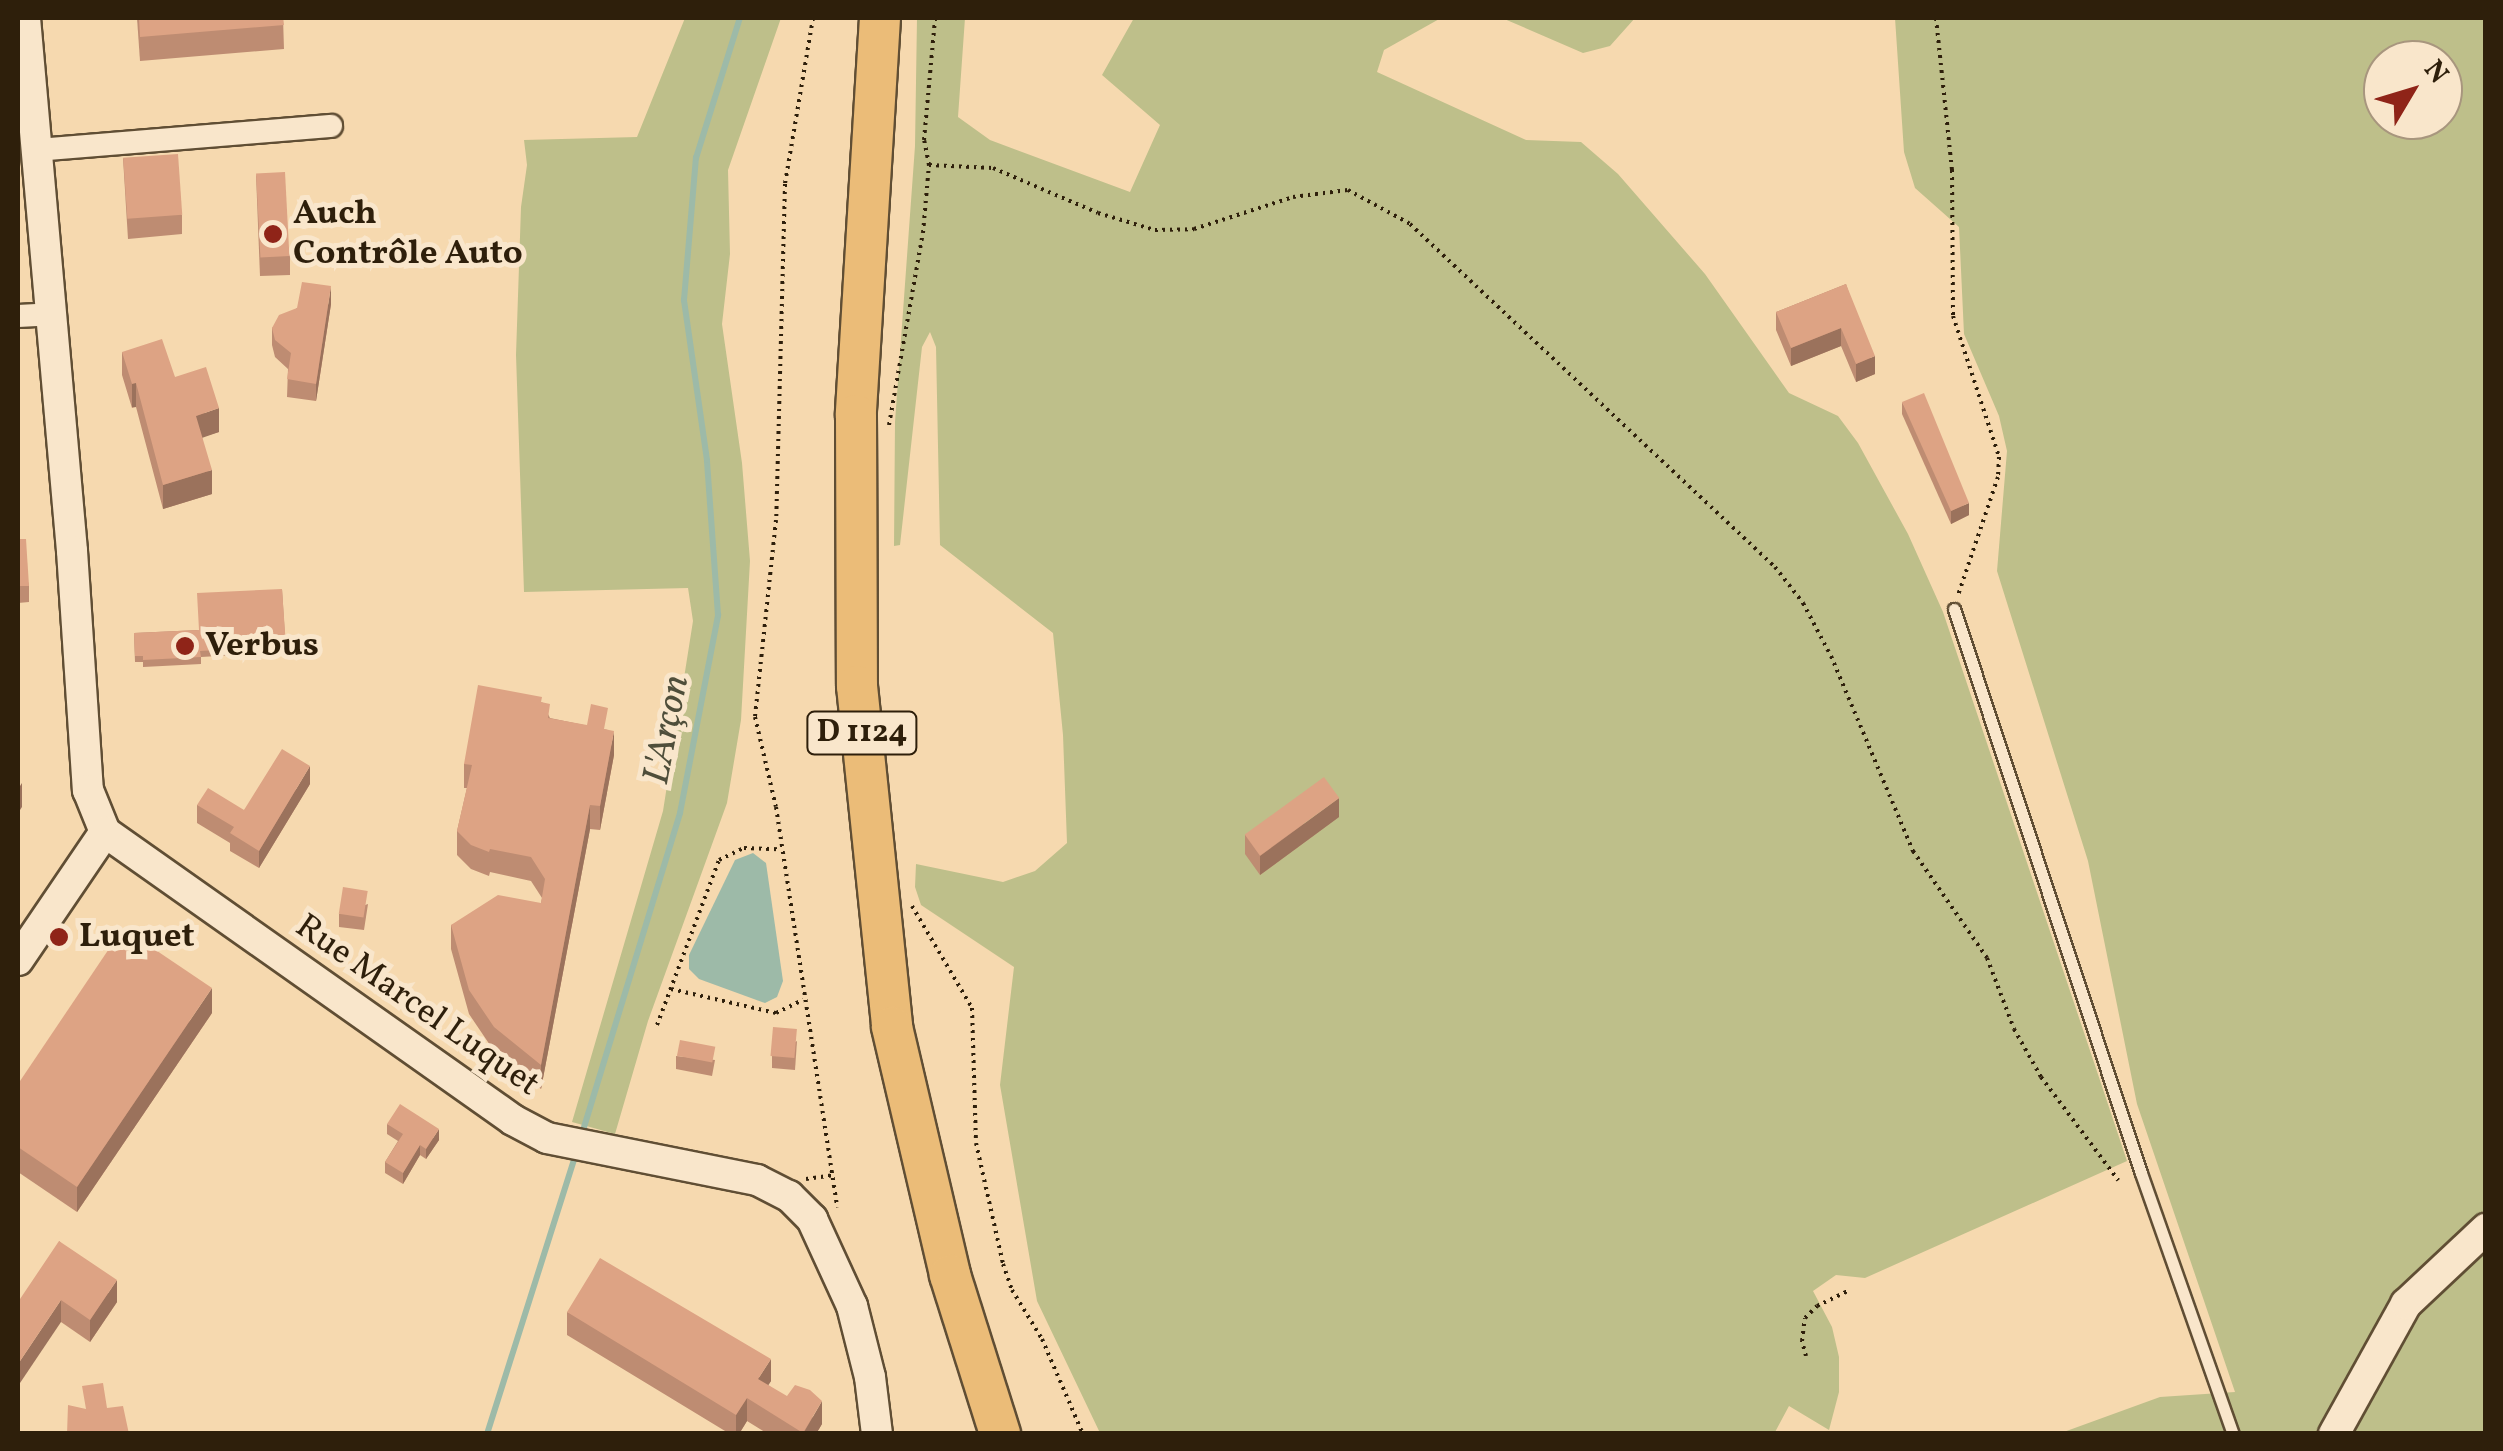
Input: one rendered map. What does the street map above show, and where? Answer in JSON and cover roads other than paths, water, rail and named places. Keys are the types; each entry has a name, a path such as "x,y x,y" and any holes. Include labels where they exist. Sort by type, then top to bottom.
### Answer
{"highway":[{"name":"D 1124","path":"880,18 856,415 857,686 892,1028 950,1275 1000,1434"}],"street":[{"path":"18,960 104,832 88,790 24,18"},
{"path":"37,150 331,126"},
{"path":"18,316 51,314"},
{"name":"Rue Marcel Luquet","path":"104,832 512,1120 547,1138 757,1180 789,1196 812,1220 852,1306 870,1377 877,1434"},
{"path":"2334,1434 2406,1304 2486,1229"}],"lane":[{"path":"1954,609 2141,1173 2233,1434"}],"waterway":[{"name":"L'Arçon","path":"581,1137 680,813 718,615 707,460 684,300 696,158 740,18"},
{"name":"L'Arçon","path":"487,1434 576,1154"}],"place":[{"name":"Auch Contrôle Auto","path":"273,234"},
{"name":"Verbus","path":"185,646"},
{"name":"Luquet","path":"59,937"}]}
